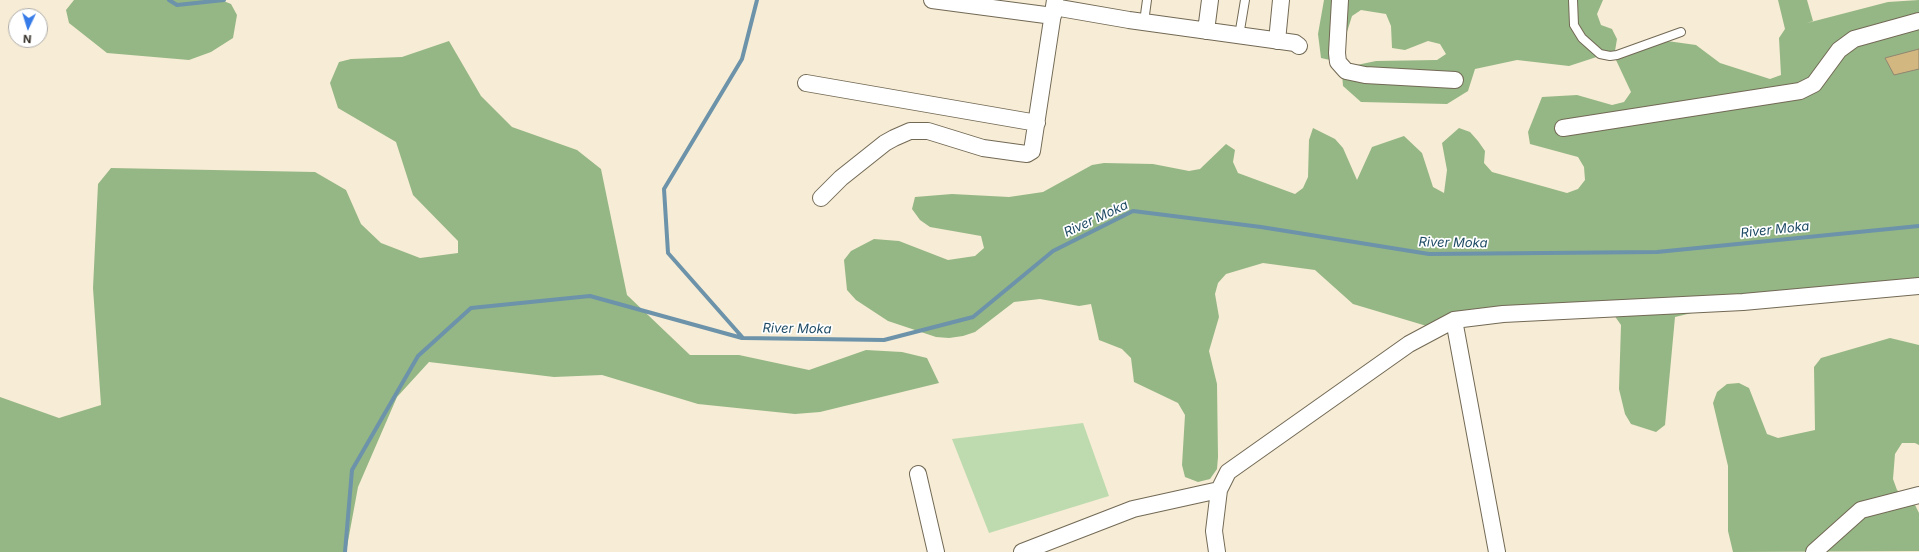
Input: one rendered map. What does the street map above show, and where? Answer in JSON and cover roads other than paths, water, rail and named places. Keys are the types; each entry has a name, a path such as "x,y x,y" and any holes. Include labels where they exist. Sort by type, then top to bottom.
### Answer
{"street":[{"path":"932,0 1054,8 1295,43 1299,46"},
{"path":"1206,31 1210,0"},
{"path":"1277,41 1280,0"},
{"path":"1340,0 1337,53 1338,62 1346,71 1364,75 1455,80"},
{"path":"822,198 841,178 885,143 906,132 916,130 928,131 973,146 1027,154 1033,149 1054,8"},
{"path":"1562,128 1800,91 1814,84 1839,50 1854,39 1919,21"},
{"path":"806,83 1036,123"},
{"path":"1217,552 1214,531 1219,490 1228,472 1408,344 1454,320 1511,314 1743,302 1919,286"},
{"path":"1454,320 1497,552"},
{"path":"918,474 936,552"},
{"path":"1022,552 1133,509 1219,490"},
{"path":"1814,552 1860,510 1919,495"}],"lane":[{"path":"1144,22 1147,0"},
{"path":"1239,36 1245,0"},
{"path":"1573,0 1574,25 1582,38 1600,54 1610,56 1617,55 1681,32"}],"waterway":[{"name":"River Moka","path":"169,0 177,5 224,0"},
{"name":"River Moka","path":"757,0 742,59 664,189 668,253 743,338 884,340 973,317 1053,251 1133,211 1261,227 1429,254 1657,252 1919,226"},
{"path":"345,552 352,470 418,356 471,308 590,296 742,338"}]}
